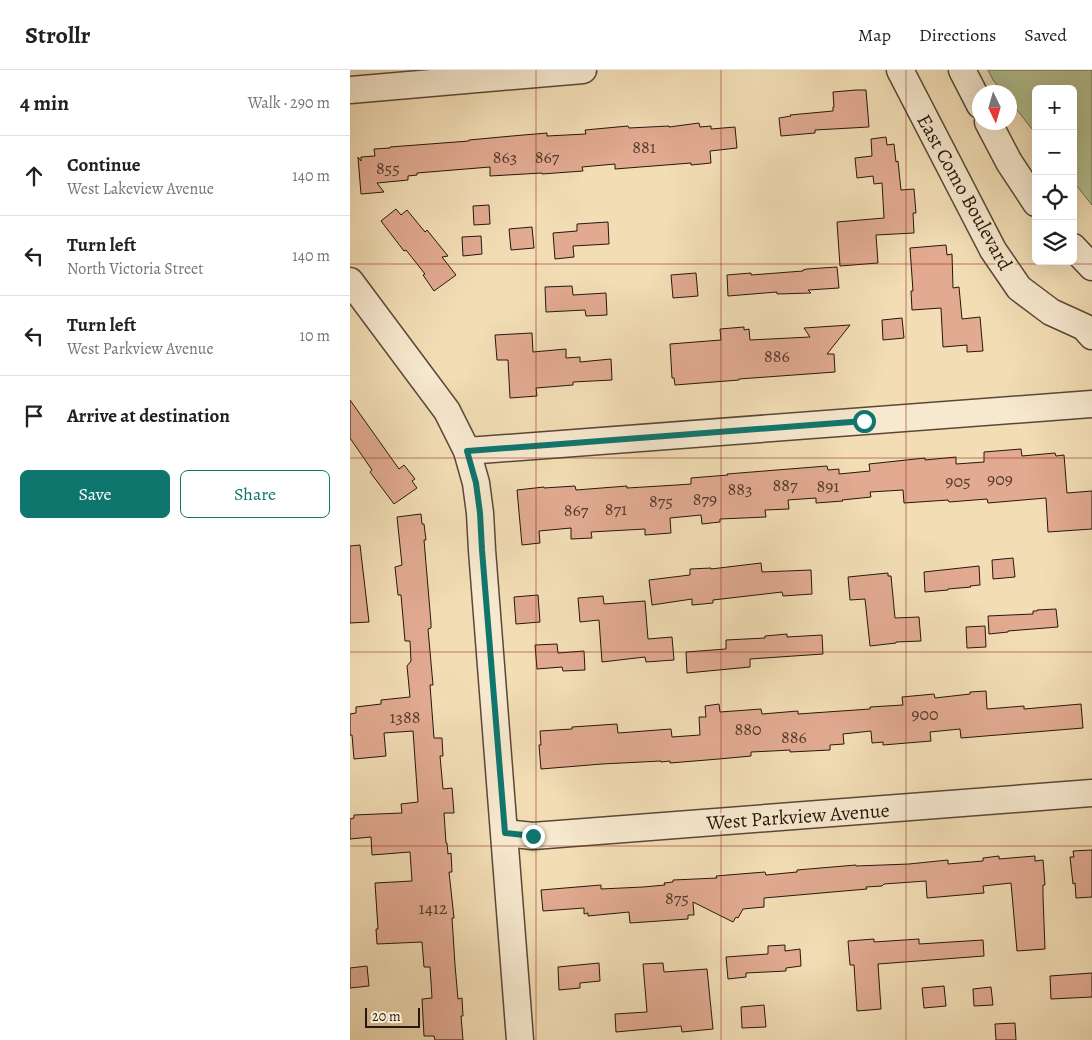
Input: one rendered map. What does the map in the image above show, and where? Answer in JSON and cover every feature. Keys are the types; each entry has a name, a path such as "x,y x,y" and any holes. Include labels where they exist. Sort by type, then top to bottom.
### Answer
{"street":[{"name":"East Como Boulevard","path":"900,70 993,250 1018,288 1051,312 1084,327 1092,336"},
{"path":"962,70 972,89"},
{"path":"350,90 571,71"},
{"path":"992,130 1009,162 1032,197"},
{"path":"1077,251 1092,267"},
{"path":"350,281 447,411 467,451 476,483 480,513 520,1040"},
{"path":"467,451 1092,404"},
{"name":"West Parkview Avenue","path":"505,833 533,836 1092,793"}],"green space":[{"path":"988,70 1092,70 1092,205 1077,186 1077,85 1032,85 1032,129 1017,110 1017,85 997,85"}],"building":[{"path":"866,90 869,127 815,130 815,133 781,136 779,118 790,115 833,111 833,92"},
{"path":"699,123 700,127 711,126 711,129 735,127 737,148 710,151 711,163 691,165 691,163 615,169 615,164 582,167 583,171 490,176 490,167 417,173 417,175 408,176 408,180 377,183 384,192 361,194 358,157 361,161 361,157 375,156 374,149 547,133 547,136 586,134 585,130 628,126 629,128 669,127"},
{"path":"886,137 887,145 894,144 901,190 914,189 916,213 913,213 914,233 876,235 878,263 840,266 837,222 884,218 882,183 874,184 873,176 857,178 855,158 872,156 871,139"},
{"path":"489,205 490,224 474,225 473,206"},
{"path":"396,209 401,215 407,210 425,232 427,230 448,256 442,257 456,275 434,291 423,275 425,274 381,221"},
{"path":"608,222 609,244 573,246 574,257 555,259 553,233 577,231 577,224"},
{"path":"532,227 534,248 511,250 509,229"},
{"path":"481,236 482,254 463,256 462,237"},
{"path":"946,245 947,255 952,254 953,288 959,287 962,319 980,317 983,351 967,352 967,345 943,347 941,308 912,310 911,291 913,291 910,248"},
{"path":"837,267 839,288 808,290 811,293 777,294 777,292 728,296 727,275 751,273 751,275"},
{"path":"696,273 698,296 673,298 671,275"},
{"path":"572,286 573,295 606,293 607,315 586,316 585,310 546,312 545,287"},
{"path":"902,318 904,338 883,340 882,320"},
{"path":"850,325 827,354 834,354 835,372 675,385 674,378 672,378 670,344 721,340 720,329 744,327 744,330 749,329 750,340 810,337 804,328"},
{"path":"532,333 533,352 566,349 566,358 580,357 580,362 611,359 612,380 573,382 573,385 536,388 537,396 510,398 508,360 497,360 495,335"},
{"path":"350,400 399,469 404,465 415,479 412,481 417,488 394,504 370,472 372,470 350,438"},
{"path":"1021,449 1022,456 1055,453 1056,456 1064,455 1067,493 1092,491 1092,529 1048,532 1046,498 988,503 987,499 904,503 903,490 870,492 871,497 843,501 816,503 816,498 788,500 789,509 765,510 766,517 720,519 720,522 702,524 701,515 670,518 671,533 645,535 645,529 591,532 592,538 571,539 571,528 539,531 540,543 522,545 517,490 544,487 575,486 576,490 691,484 691,478 827,466 828,470 839,469 839,474 870,471 869,464 925,458 925,460 956,457 956,464 984,462 984,452"},
{"path":"421,514 426,540 424,540 431,623 431,628 428,629 433,685 430,685 434,738 442,738 443,756 440,756 443,789 452,788 454,813 444,813 446,843 448,854 451,853 452,872 449,872 454,918 452,918 458,999 462,998 463,1040 435,1040 434,1036 424,1036 422,999 432,998 430,967 424,967 422,942 377,944 375,883 412,881 410,852 372,855 371,837 350,839 350,819 354,818 354,815 402,813 401,804 418,802 413,731 384,733 386,756 354,759 352,735 350,735 350,714 356,713 356,707 381,704 381,700 410,697 407,666 411,661 410,641 405,641 401,595 398,595 395,567 402,565 397,517"},
{"path":"360,545 369,622 350,623 350,546"},
{"path":"1013,558 1015,577 993,579 992,560"},
{"path":"761,563 762,572 811,570 812,594 783,596 782,592 713,600 713,603 692,605 692,599 652,605 649,580 690,575 690,569 711,569"},
{"path":"979,566 980,585 925,592 924,572"},
{"path":"888,573 888,576 891,576 895,618 919,617 921,641 870,646 865,599 850,600 848,577"},
{"path":"538,595 540,622 516,624 514,597"},
{"path":"603,596 604,604 645,601 648,639 672,637 674,660 646,662 645,657 602,662 599,620 580,622 578,598"},
{"path":"1056,609 1058,627 989,634 988,616 1033,614 1033,611 1037,610"},
{"path":"985,626 986,647 967,648 966,627"},
{"path":"787,634 787,637 822,635 823,654 750,659 750,667 687,673 686,652 726,649 726,640 765,638 765,636"},
{"path":"557,644 558,653 584,651 585,670 563,671 562,667 537,669 535,645"},
{"path":"986,691 987,709 1024,706 1024,709 1081,704 1083,728 961,738 960,729 930,732 931,741 883,745 883,742 872,743 871,731 843,734 844,744 830,745 830,750 751,752 751,756 670,763 670,761 661,761 541,769 540,731 617,724 618,733 671,729 672,737 700,735 699,717 706,717 705,706 719,704 720,712 761,709 762,714 798,711 798,714 903,705 902,697 934,694 935,698"},
{"path":"1092,850 1092,897 1076,898 1070,857 1074,857 1073,851"},
{"path":"999,856 999,859 1035,856 1035,861 1043,860 1045,949 1017,951 1011,883 983,886 984,893 927,898 926,881 884,884 882,886 866,887 867,889 764,898 764,907 743,909 738,918 736,917 733,922 693,902 694,915 688,915 688,919 630,923 629,912 588,916 588,913 584,914 584,908 543,911 541,890 601,885 601,889 643,887 665,885 664,883 673,882 673,880 717,878 716,876 765,872 766,875 797,872 797,870 856,865 909,864 948,860 948,864 983,861 983,858"},
{"path":"874,939 874,942 919,939 919,944 983,940 984,956 878,964 881,1009 857,1011 854,965 850,965 848,941"},
{"path":"785,945 785,951 800,949 801,966 786,968 786,971 746,973 746,977 728,979 726,957 768,954 768,946"},
{"path":"599,963 600,981 580,983 580,988 559,990 558,967"},
{"path":"663,963 664,972 707,969 713,1029 682,1032 681,1026 616,1032 615,1014 647,1012 643,964"},
{"path":"367,966 369,986 350,988 350,968"},
{"path":"1092,973 1092,997 1051,999 1050,976"},
{"path":"944,986 946,1006 924,1008 922,988"},
{"path":"991,987 993,1005 974,1006 973,989"},
{"path":"764,1005 766,1027 742,1028 741,1007"},
{"path":"1015,1023 1016,1040 996,1040 995,1024"}],"route":[{"path":"533,836 505,833 480,513 476,483 467,451 864,421"}]}
